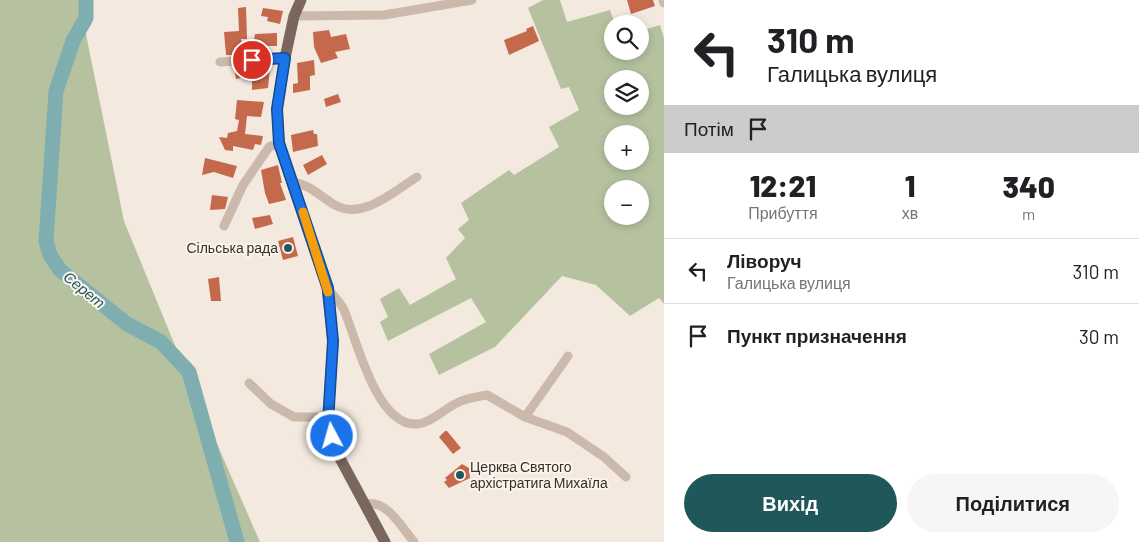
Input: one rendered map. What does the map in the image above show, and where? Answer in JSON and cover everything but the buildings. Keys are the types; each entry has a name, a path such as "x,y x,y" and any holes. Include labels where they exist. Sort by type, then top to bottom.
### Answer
{"main road":[{"path":"300,0 294,16 285,58 277,109 279,143 328,288 333,341 328,422 335,449 384,542"}],"street":[{"path":"294,16 384,15 472,0"},
{"path":"220,62 285,58"},
{"path":"224,226 243,185 269,147 279,143"},
{"path":"293,182 305,184 334,204 344,208 354,208 375,204 417,177"},
{"path":"328,288 343,308 366,372 390,411 402,421 415,425 427,422 442,410 460,401 487,395 525,417 567,432 604,457 626,477"},
{"path":"525,417 568,356"},
{"path":"249,383 271,404 294,417 318,417 328,422"},
{"path":"365,504 373,503 388,510 414,542"}],"green space":[{"path":"0,0 79,0 124,221 192,387 260,542 0,542"},
{"path":"543,0 560,0 567,22 610,10 612,15 604,15 604,60 649,60 649,28 660,25 664,38 664,304 659,298 630,316 596,285 562,276 495,347 439,375 429,354 486,322 471,298 388,341 380,322 388,317 380,299 399,288 410,305 456,279 446,258 465,238 458,229 469,220 461,203 509,170 514,175 559,147 549,127 579,110 569,87 561,89 528,8"}],"waterway":[{"name":"Серет","path":"86,0 86,18 73,41 56,91 46,241 50,255 60,270 127,324 161,342 189,372 237,542"}],"slow traffic":[{"path":"303,212 328,292"}],"place":[{"name":"Сільська рада","path":"288,248"},
{"name":"Церква Святого архістратига Михаїла","path":"460,475"}],"route":[{"path":"252,60 285,58 277,109 279,143 328,288 333,341 328,422 332,436"}]}
